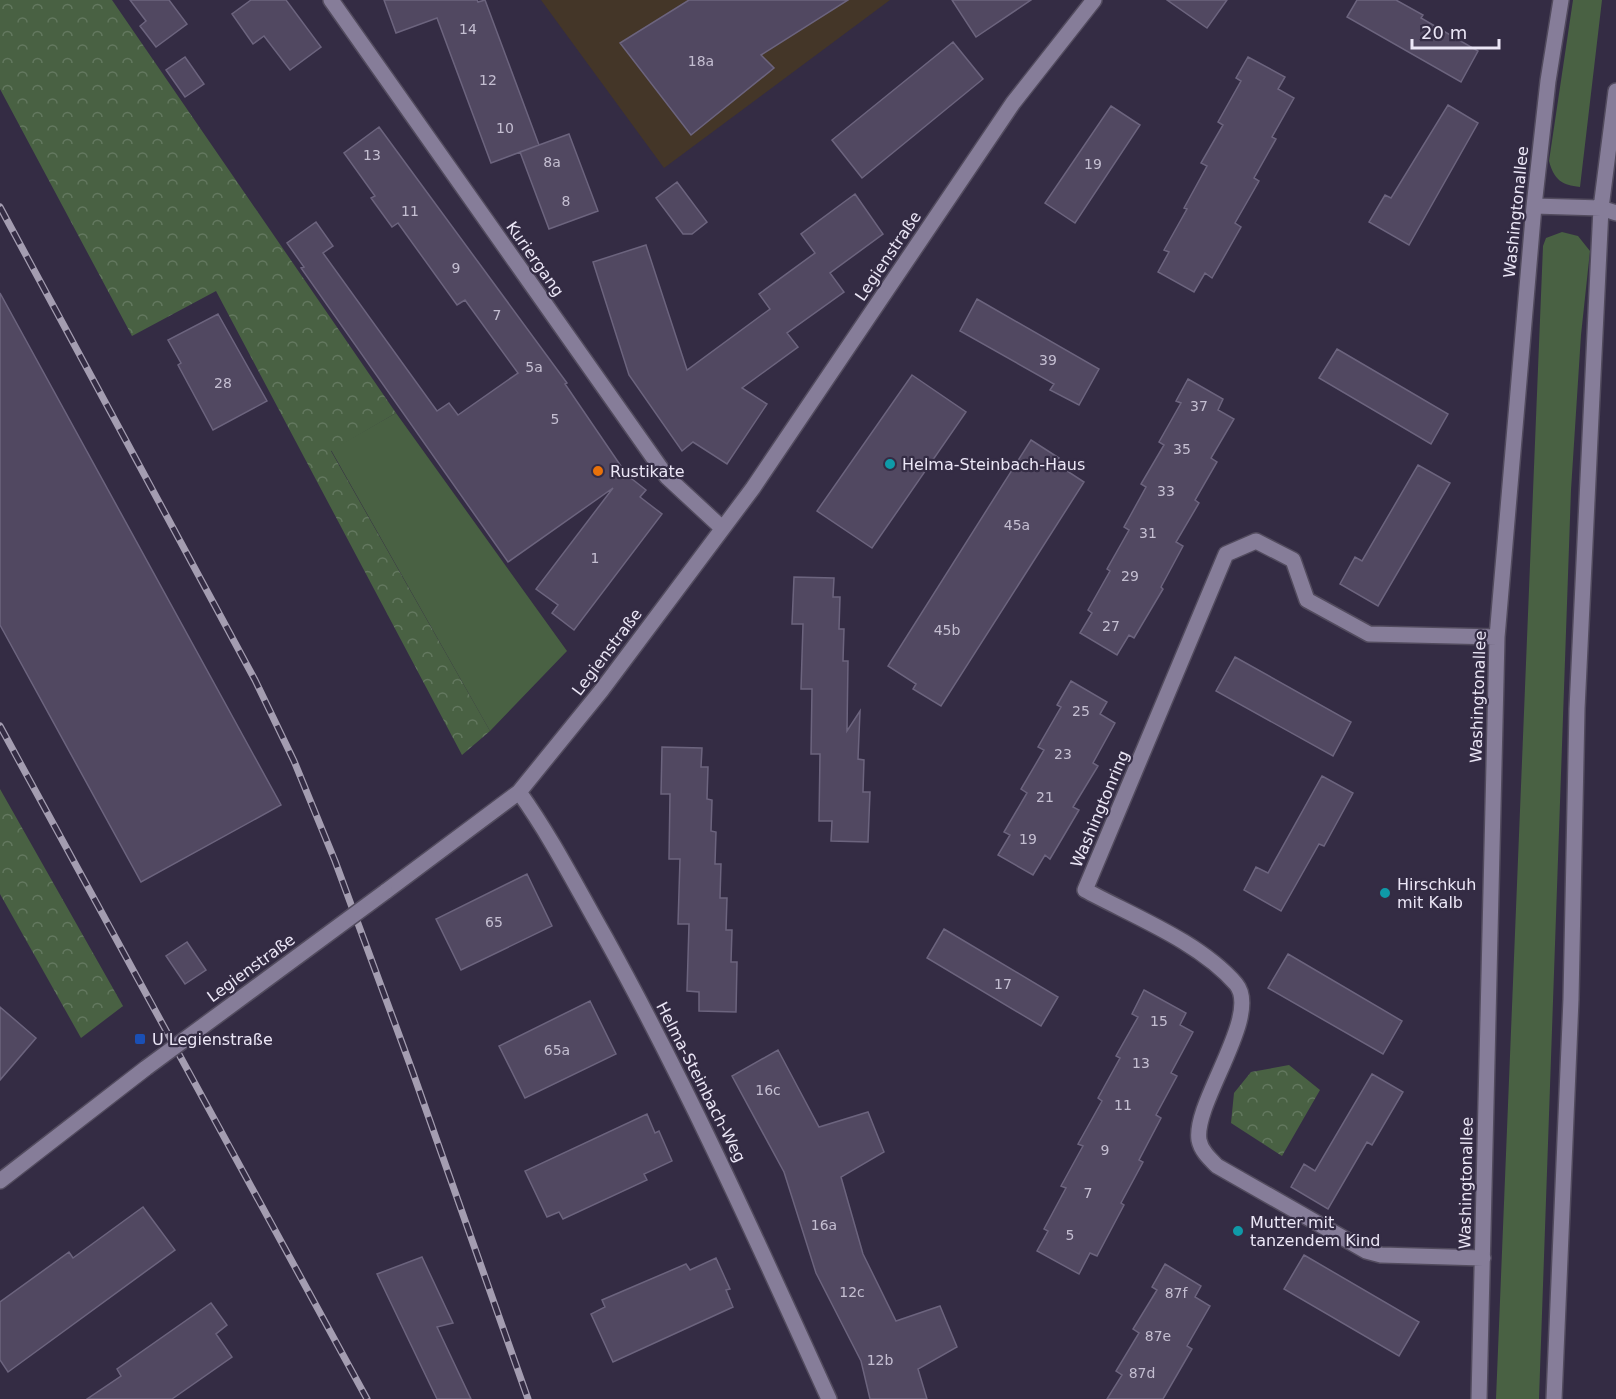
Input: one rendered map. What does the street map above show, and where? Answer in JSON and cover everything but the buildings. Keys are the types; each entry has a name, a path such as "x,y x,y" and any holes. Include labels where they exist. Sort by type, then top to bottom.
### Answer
{"street":[{"name":"Kuriergang","path":"331,0 667,477 722,528"},
{"name":"Legienstraße","path":"0,1181 146,1068 519,792 601,691 753,488 1013,103 1094,0"},
{"name":"Washingtonallee","path":"1479,1399 1497,637 1534,206 1548,81 1561,0"},
{"path":"1554,1399 1571,999 1577,709 1601,208 1616,91"},
{"path":"1534,206 1601,208 1616,213"},
{"name":"Washingtonring","path":"1483,1258 1381,1255 1366,1251 1218,1166 1205,1154 1199,1140 1200,1131 1237,1029 1242,1004 1238,986 1202,953 1085,890 1226,554 1256,541 1293,560 1306,600 1369,634 1497,637"},
{"name":"Helma-Steinbach-Weg","path":"519,792 550,839 671,1058 723,1165 829,1399"}],"shaded area":[{"path":"541,0 890,0 664,168"}],"green space":[{"path":"0,0 112,0 396,413 331,451 490,731 462,755 216,291 132,336 0,89"},
{"path":"1573,0 1602,0 1580,187 1568,185 1556,177 1549,161"},
{"path":"1562,232 1578,236 1590,251 1581,335 1571,490 1539,1399 1496,1399 1543,246 1546,238"},
{"path":"396,413 567,651 490,731 331,450"},
{"path":"0,789 123,1006 81,1038 0,894"},
{"path":"1289,1065 1320,1090 1282,1156 1231,1123 1234,1093 1251,1072"}],"railway":[{"path":"0,207 255,680 294,761 335,861 412,1070 528,1399"},
{"path":"0,726 367,1399"}],"place":[{"name":"Helma-Steinbach-Haus","path":"890,464"},
{"name":"Rustikate","path":"598,471"},
{"name":"Hirschkuh mit Kalb","path":"1385,893"},
{"name":"U Legienstraße","path":"140,1039"},
{"name":"Mutter mit tanzendem Kind","path":"1238,1231"}]}
